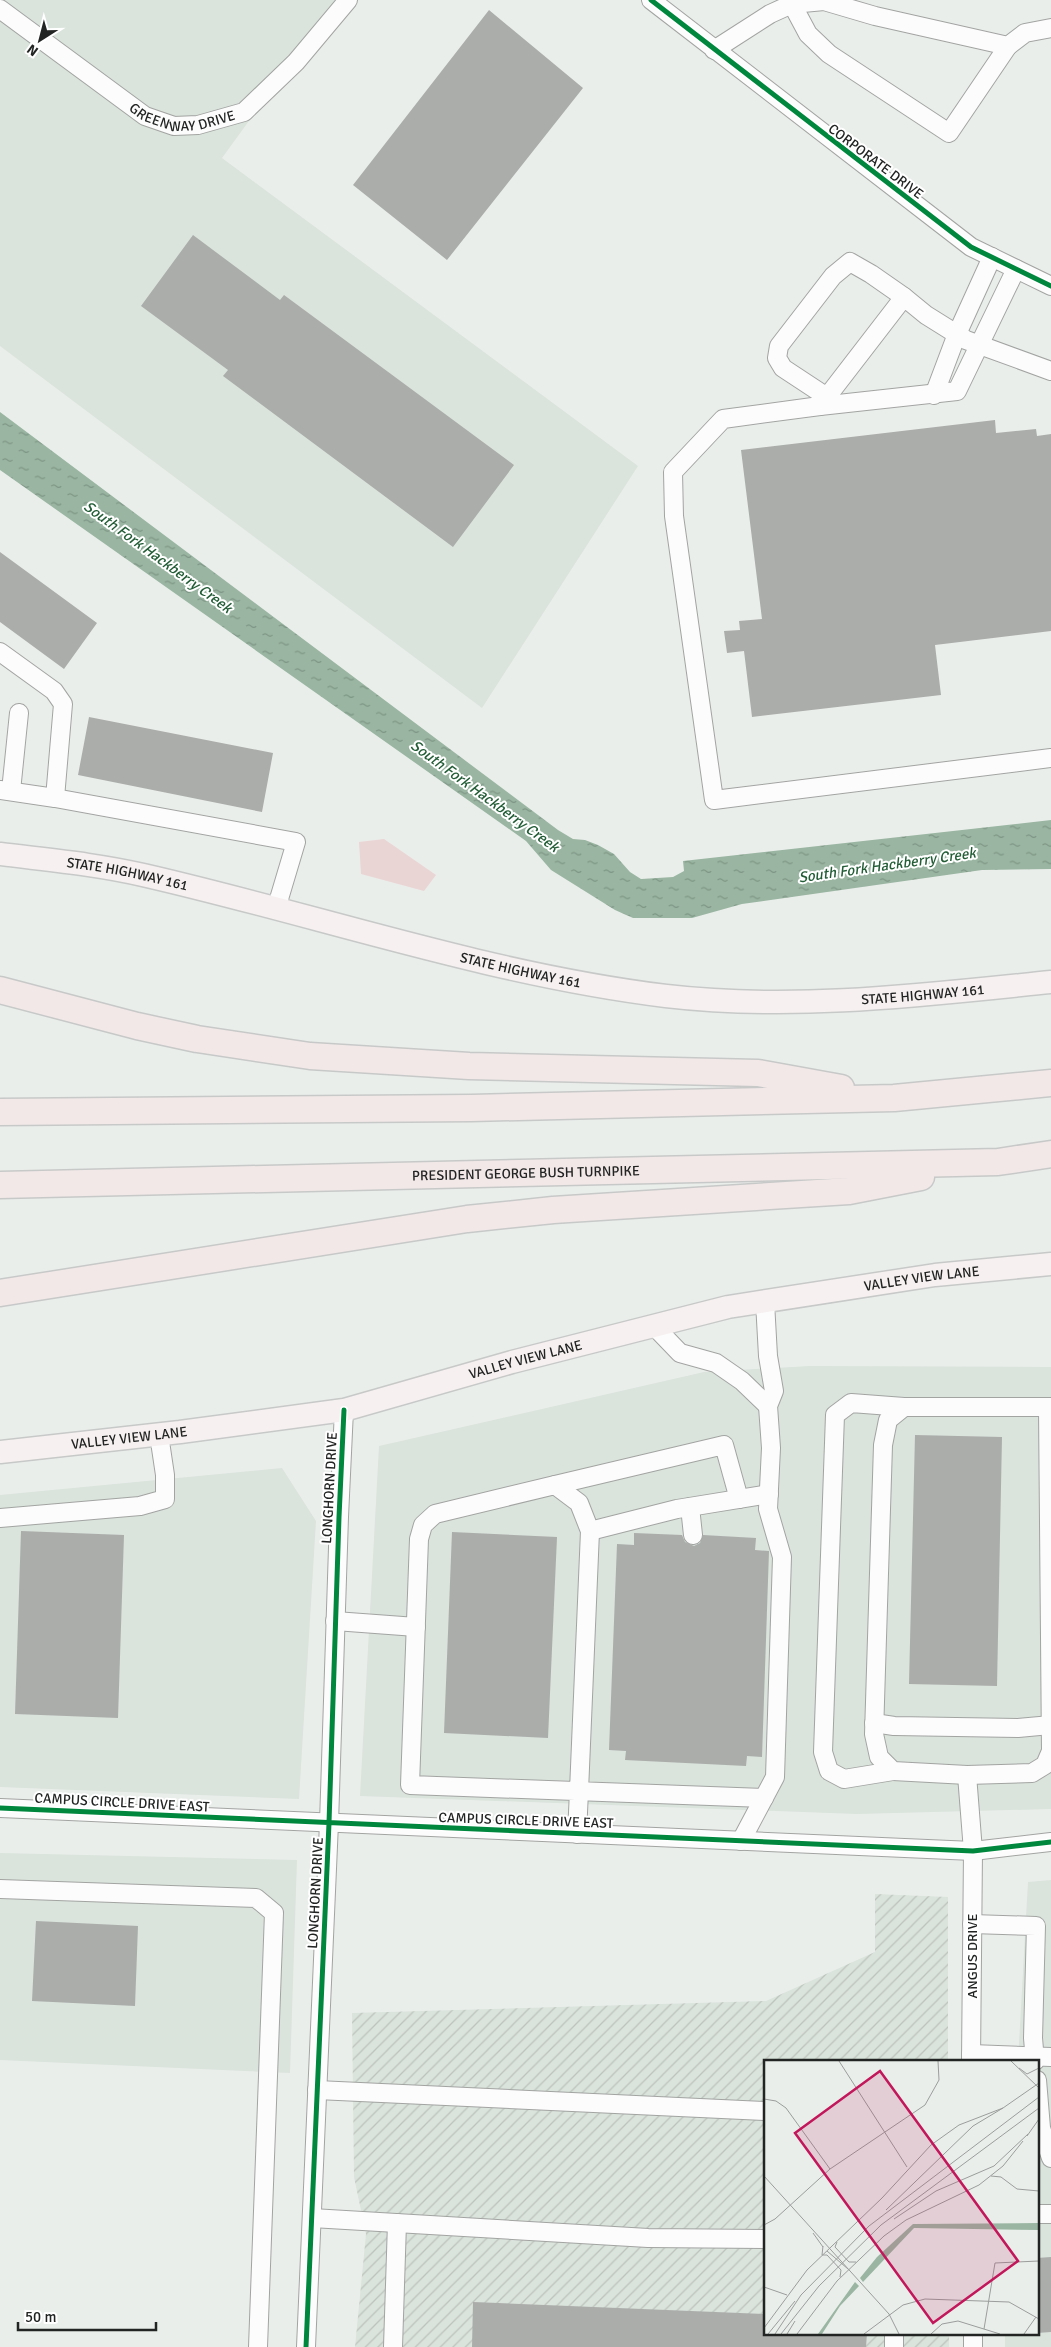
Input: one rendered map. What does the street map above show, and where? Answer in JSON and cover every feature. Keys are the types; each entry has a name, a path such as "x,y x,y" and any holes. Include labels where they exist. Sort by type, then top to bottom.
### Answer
{"highway":[{"path":"0,990 137,1026 197,1039 291,1054 469,1066 758,1072 894,1098"},
{"path":"0,1112 471,1108 894,1098 1051,1083"},
{"name":"PRESIDENT GEORGE BUSH TURNPIKE","path":"0,1185 998,1162 1051,1154"},
{"path":"0,1293 467,1219 553,1210 848,1190 998,1162"}],"main road":[{"name":"STATE HIGHWAY 161","path":"0,854 141,874 501,967 583,983 666,996 745,1002 877,998 1051,982"},
{"name":"VALLEY VIEW LANE","path":"0,1452 159,1435 344,1410 512,1362 728,1307 935,1275 1051,1264"}],"street":[{"name":"GREENWAY DRIVE","path":"0,9 146,116 174,126 198,125 244,112 296,62 348,0"},
{"name":"CORPORATE DRIVE","path":"651,0 963,241 1051,286"},
{"path":"714,50 770,14 792,4 824,1 875,16 1008,46"},
{"path":"792,4 808,34 829,54 949,133 1008,46 1025,33 1051,28"},
{"path":"934,395 957,334 992,257"},
{"path":"824,401 783,368 776,358 779,346 833,276 850,262 871,274 926,315 957,334 1051,371"},
{"path":"1016,269 957,391 934,395 824,401 723,419 673,472 674,516 714,800 1051,758"},
{"path":"824,401 904,297"},
{"path":"0,652 54,691 63,704 55,798"},
{"path":"19,713 6,791 55,798 296,842 276,909"},
{"path":"741,1841 775,1778 782,1557 768,1509 771,1448 768,1406 774,1390 768,1356 765,1302"},
{"path":"654,1326 680,1353 716,1363 742,1381 768,1406"},
{"path":"851,1404 904,1407 1049,1407 1051,1751 1048,1765 1032,1773 967,1775 894,1771 844,1778 828,1771 823,1752 835,1415 851,1404"},
{"path":"894,1771 879,1757 874,1734 874,1723 883,1445 888,1420 904,1407"},
{"name":"LONGHORN DRIVE","path":"306,2347 329,1823 344,1410"},
{"path":"0,1518 140,1506 165,1499 165,1475 159,1435"},
{"path":"738,1499 724,1444 435,1514 424,1525 419,1539 410,1785 764,1798"},
{"path":"555,1485 579,1503 590,1531 577,1834"},
{"path":"590,1531 690,1507 769,1494"},
{"path":"690,1507 693,1535"},
{"path":"335,1621 416,1627"},
{"path":"874,1723 894,1726 1018,1728 1051,1725"},
{"name":"ANGUS DRIVE","path":"967,1775 973,1850 971,2057"},
{"name":"CAMPUS CIRCLE DRIVE EAST","path":"0,1808 973,1850 1051,1842"},
{"path":"0,1889 256,1898 274,1912 258,2347"},
{"path":"971,2057 1040,2058 1033,2038 1043,1926 972,1924"},
{"path":"1038,2083 1046,2110 1041,2128 1051,2158"},
{"path":"317,2090 764,2111"},
{"path":"1038,2214 1051,2214"},
{"path":"312,2218 648,2238 764,2239"},
{"path":"393,2347 397,2223"},
{"path":"894,2334 894,2347"},
{"path":"973,2334 973,2347"}],"shaded area":[{"path":"0,0 337,0 222,158 638,466 482,708 0,346"},
{"path":"384,839 436,875 424,891 361,874 359,842"},
{"path":"810,1366 1051,1367 1051,1809 857,1814 360,1796 379,1446 704,1372"},
{"path":"282,1468 316,1521 299,1799 0,1787 0,1495"},
{"path":"0,1853 297,1860 290,2073 0,2060"},
{"path":"1051,1880 1051,2347 1005,2347 1005,2334 1038,2334 1038,2060 1018,2060 1028,1882"},
{"path":"875,1894 948,1897 948,2060 764,2060 764,2334 949,2334 949,2347 355,2347 366,2234 354,2177 352,2013 766,2001 875,1952"}],"water":[{"name":"South Fork Hackberry Creek","path":"0,412 558,830 573,839 585,840 614,854 630,872 641,879 673,877 684,871 683,861 1051,820 1051,869 982,870 742,904 692,918 633,918 615,910 551,870 526,841 0,470"}],"building":[{"path":"489,10 583,88 447,260 353,185"},
{"path":"193,235 280,300 284,295 514,465 453,547 223,376 228,370 141,306"},
{"path":"995,420 996,433 1036,429 1037,436 1051,434 1051,631 935,645 941,695 752,717 744,651 727,653 724,631 740,630 739,621 762,619 741,450"},
{"path":"0,552 97,623 64,669 0,622"},
{"path":"89,717 273,753 262,812 78,775"},
{"path":"915,1435 1002,1437 997,1686 909,1684"},
{"path":"21,1531 124,1535 118,1718 15,1714"},
{"path":"452,1532 557,1537 548,1738 444,1733"},
{"path":"634,1533 682,1535 685,1542 694,1546 700,1543 703,1535 756,1538 755,1550 769,1551 762,1757 747,1756 746,1766 625,1760 626,1751 609,1750 617,1544 634,1545"},
{"path":"36,1921 138,1926 135,2006 32,2001"},
{"path":"1051,2257 1051,2332 1038,2333 1038,2258"},
{"path":"473,2302 764,2314 764,2334 867,2334 866,2347 472,2347"}],"cycle path":[{"path":"651,0 971,247 1051,286"},
{"path":"306,2347 329,1823 344,1410"},
{"path":"0,1808 973,1851 1051,1842"}]}
